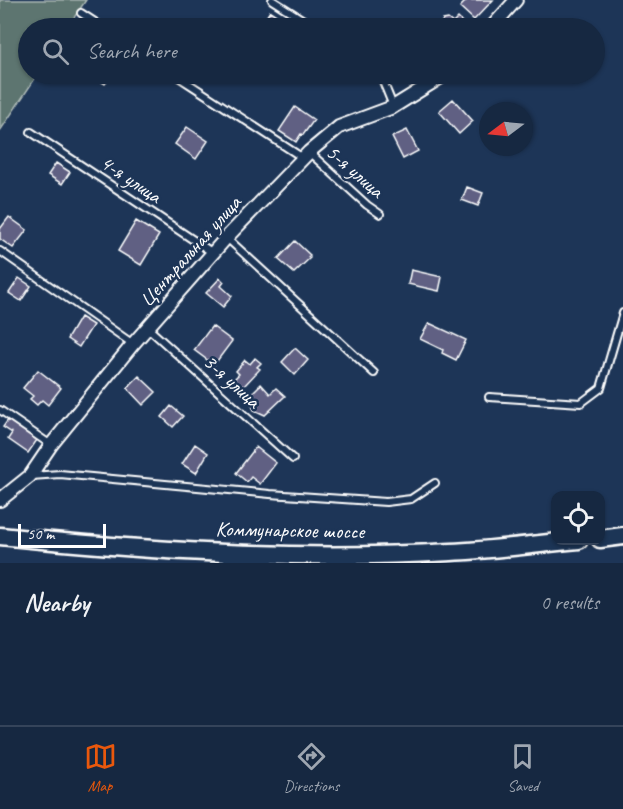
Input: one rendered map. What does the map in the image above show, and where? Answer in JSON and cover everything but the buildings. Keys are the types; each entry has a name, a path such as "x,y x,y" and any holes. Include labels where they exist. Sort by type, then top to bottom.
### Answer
{"main road":[{"name":"Коммунарское шоссе","path":"2,535 152,549 300,555 451,552 551,543"},
{"path":"605,538 623,536"}],"street":[{"path":"499,18 512,1"},
{"name":"Центральная улица","path":"0,500 30,476 51,445 133,344 226,238 306,155 339,127 393,107 432,84"}],"lane":[{"path":"272,0 300,18"},
{"path":"81,13 89,18"},
{"name":"5-я улица","path":"190,84 306,155 380,214"},
{"path":"384,84 393,107"},
{"name":"4-я улица","path":"31,132 213,254"},
{"path":"226,238 374,373"},
{"path":"0,251 133,344"},
{"path":"489,398 581,403 600,388 623,313"},
{"name":"3-я улица","path":"148,328 293,459"},
{"path":"0,410 51,445"},
{"path":"30,476 60,474 270,494 386,502 411,499 435,483"}],"green space":[{"path":"0,0 86,0 74,18 18,18 18,84 31,84 0,131"}]}
